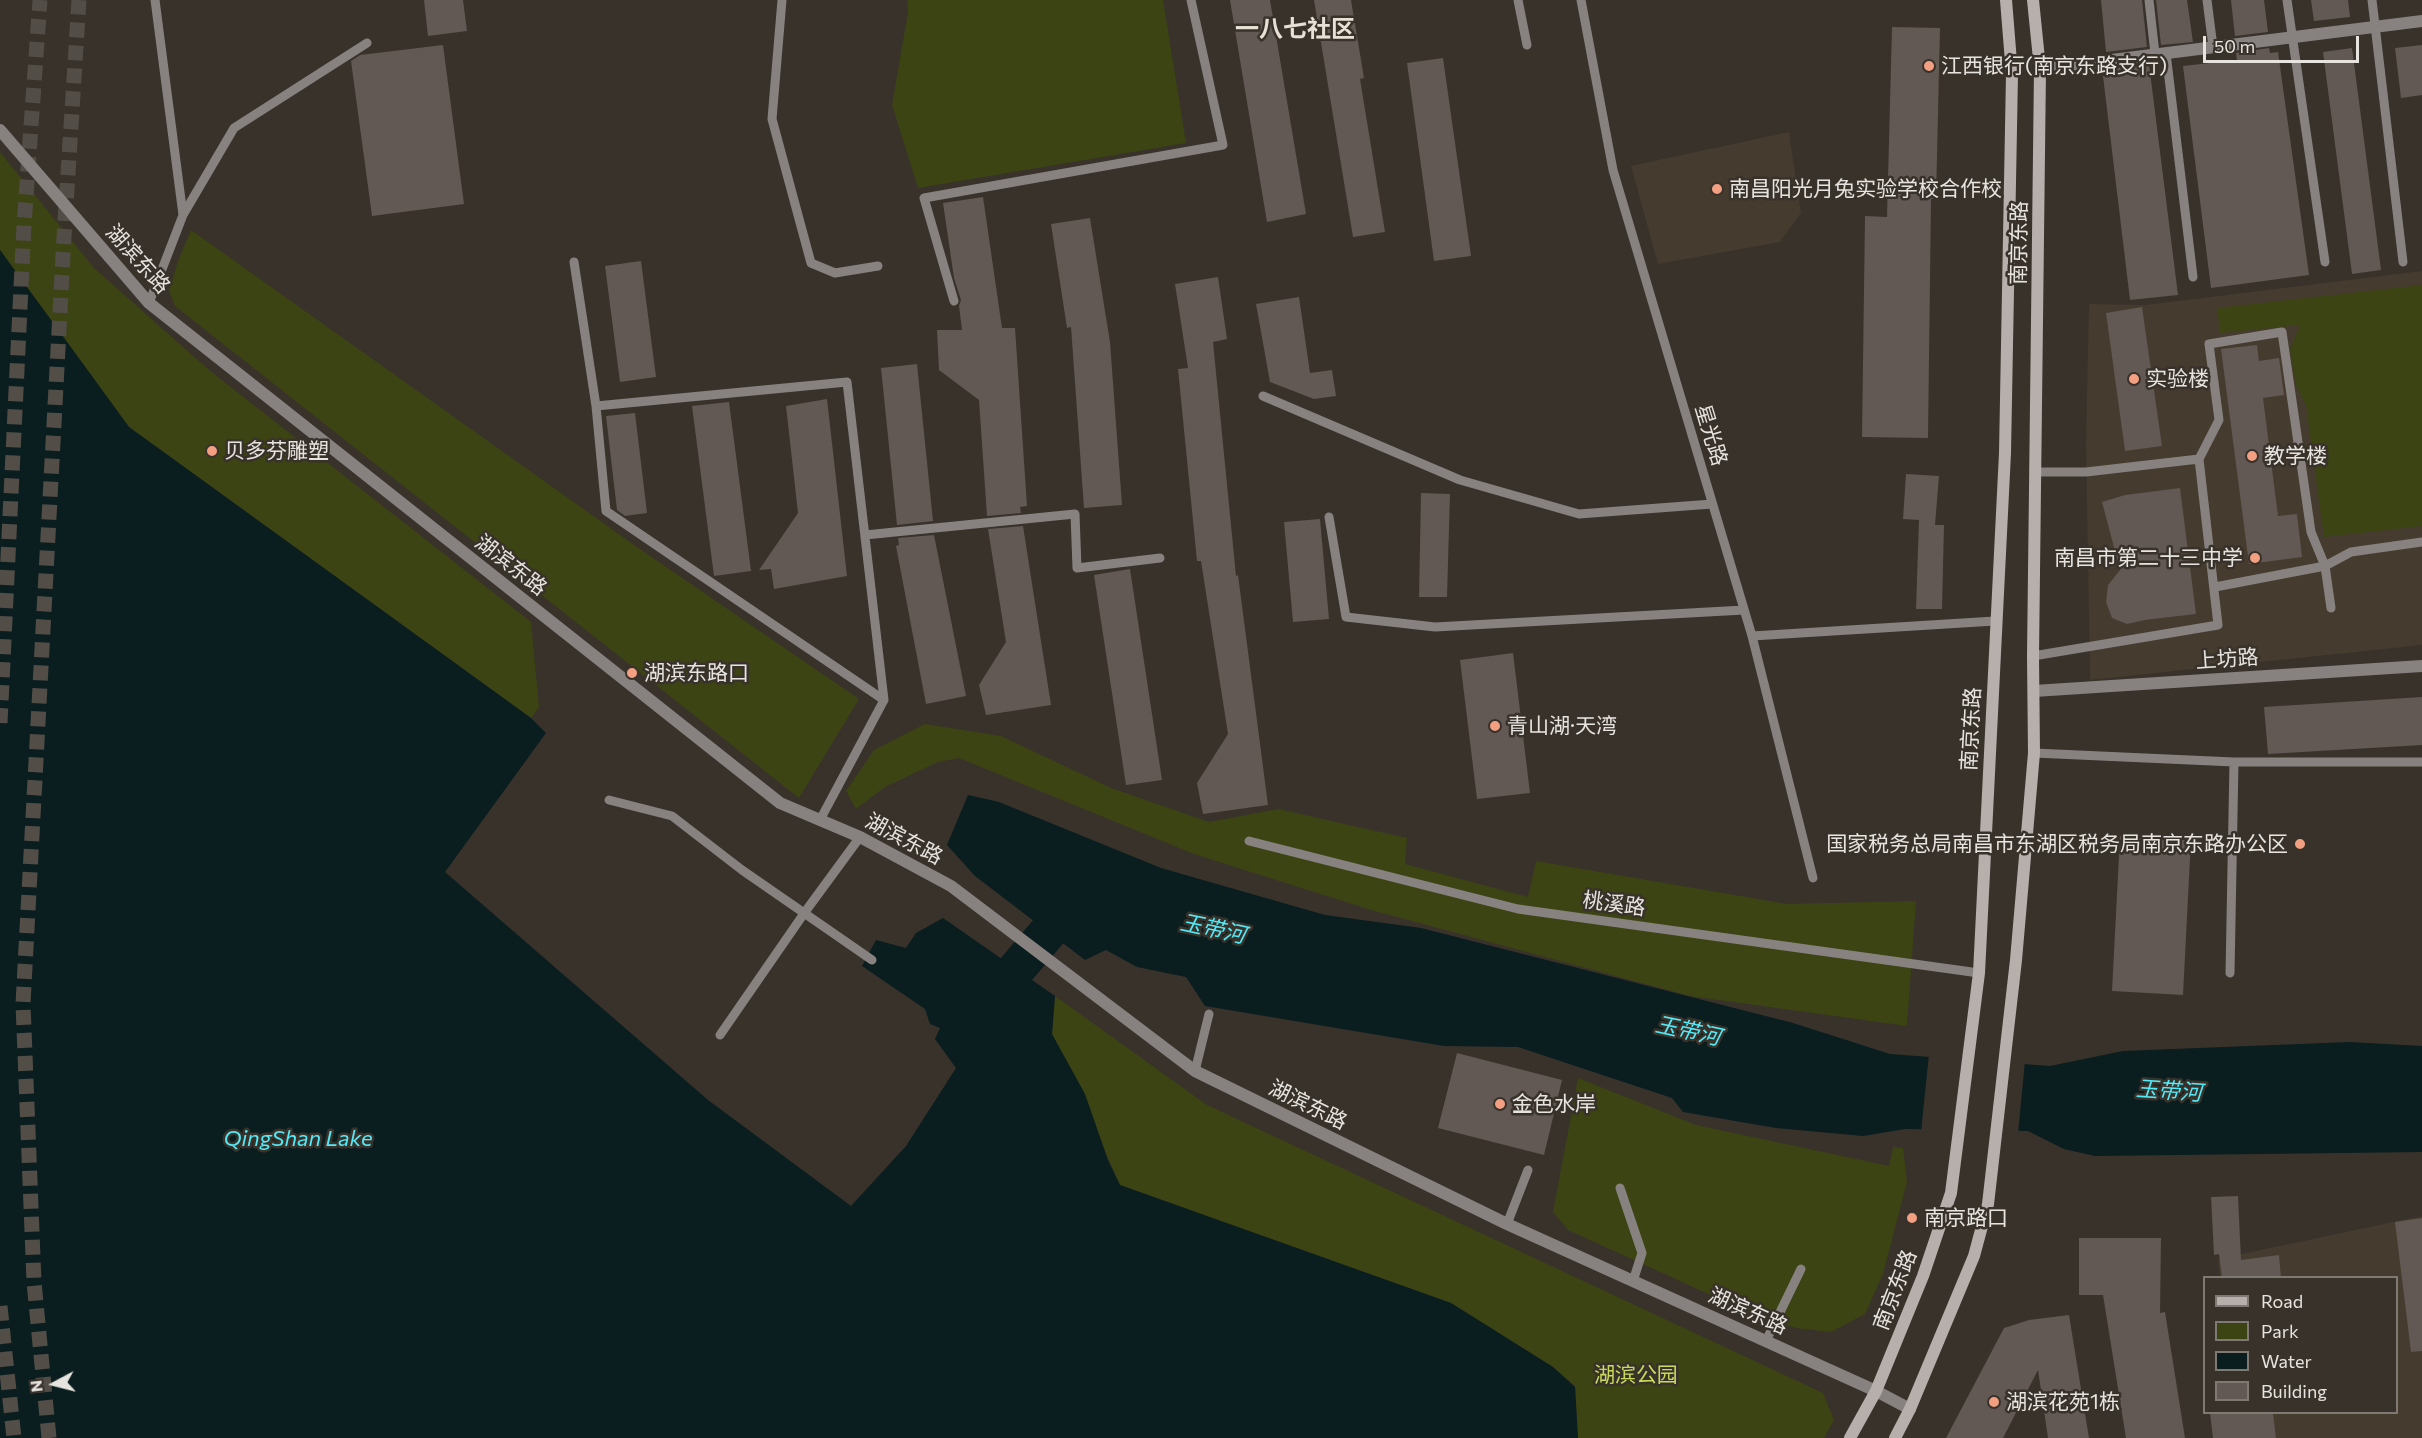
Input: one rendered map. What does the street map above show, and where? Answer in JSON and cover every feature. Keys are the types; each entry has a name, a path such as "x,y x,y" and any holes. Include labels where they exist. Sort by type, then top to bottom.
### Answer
{"main road":[{"name":"南京东路","path":"1850,1438 1876,1391 1923,1276 1952,1193 1979,973 2005,453 2012,74 2006,0"},
{"name":"南京东路","path":"1894,1438 1910,1409 1974,1256 1988,1203 2007,1043 2034,753 2033,656 2040,69 2034,0"}],"street":[{"path":"2040,69 2422,21"},
{"name":"湖滨东路","path":"0,130 149,303 780,803 860,837 951,886 1195,1071 1507,1224 1876,1391 1910,1409"},
{"name":"上坊路","path":"2034,691 2422,666"}],"lane":[{"path":"155,0 183,215"},
{"path":"782,0 772,119 811,263 835,273 878,266"},
{"path":"954,301 924,198 1223,145 1191,0"},
{"path":"1518,0 1527,45"},
{"name":"星光路","path":"1581,0 1613,170 1752,636 1813,878"},
{"path":"2149,0 2161,54 2193,277"},
{"path":"2207,0 2213,47"},
{"path":"2287,0 2325,262"},
{"path":"2372,0 2403,262"},
{"path":"149,303 183,215 234,128 367,43"},
{"path":"574,262 596,406 606,511 884,700"},
{"path":"2033,656 2218,625 2199,459 2219,420 2209,344 2282,332 2311,532 2325,566 2331,608"},
{"path":"596,406 847,382 884,700 820,820"},
{"path":"1263,396 1460,480 1579,514 1712,504"},
{"path":"2036,471 2086,472 2199,459"},
{"path":"865,535 1075,514 1077,568 1160,558"},
{"path":"1329,517 1346,617 1435,627 1744,610"},
{"path":"2215,587 2325,566 2351,552 2422,542"},
{"path":"1752,636 1995,621"},
{"path":"2034,753 2234,762 2422,762"},
{"path":"2230,973 2234,762"},
{"path":"609,800 672,816 742,870 872,960"},
{"path":"720,1035 860,837"},
{"name":"桃溪路","path":"1249,841 1518,909 1979,973"},
{"path":"1195,1071 1209,1014"},
{"path":"1507,1224 1528,1170"},
{"path":"1620,1188 1642,1253 1633,1281"},
{"path":"1766,1341 1801,1269"}],"shaded area":[{"name":"南昌阳光月兔实验学校合作校","path":"1789,132 1801,213 1780,242 1658,264 1631,166"},
{"name":"南昌市第二十三中学","path":"2422,271 2422,645 2090,680 2086,442 2089,304 2145,305"},
{"path":"2422,1216 2422,1438 2239,1438 2236,1414 2398,1414 2398,1276 2220,1276 2218,1259"}],"green space":[{"path":"907,0 1163,0 1186,143 918,188 892,105 908,12"},
{"path":"0,152 94,268 209,370 531,622 539,707 531,718 129,427 0,250"},
{"path":"191,230 637,547 859,699 799,798 175,306 169,291"},
{"path":"2422,285 2422,526 2324,537 2306,405 2296,385 2290,350 2300,325 2220,333 2217,308"},
{"path":"925,724 1001,736 1111,788 1209,822 1278,809 1407,838 1405,864 1528,897 1536,861 1787,904 1916,901 1907,1026 1690,996 1371,910 1194,854 959,758 938,762 885,787 856,809 846,791 874,750"},
{"name":"湖滨公园","path":"1055,996 1207,1105 1823,1393 1834,1420 1824,1438 1578,1438 1575,1386 1553,1367 1451,1303 1120,1185 1052,1034"},
{"path":"1578,1078 1696,1125 1889,1166 1893,1147 1903,1148 1907,1182 1883,1274 1865,1314 1831,1332 1796,1328 1750,1313 1568,1230 1553,1212"}],"water":[{"name":"QingShan Lake","path":"0,250 129,427 531,718 546,733 445,872 708,1100 851,1206 906,1146 956,1068 935,1039 940,1028 930,1024 925,1009 862,966 876,940 906,948 916,933 943,918 1055,996 1052,1034 1085,1094 1108,1160 1120,1185 1451,1303 1553,1367 1575,1387 1578,1438 0,1438"},
{"path":"968,795 999,802 1161,868 1325,915 1421,928 1793,1023 1890,1054 2050,1066 2123,1051 2350,1042 2422,1046 2422,1152 2095,1156 2064,1149 2028,1131 1905,1129 1863,1136 1776,1128 1683,1112 1672,1098 1518,1047 1444,1046 1205,1006 1186,977 1137,967 1106,950 1085,960 975,876 947,845"}],"pier":[{"path":"1929,1054 2025,1061 2018,1134 1921,1132"}],"building":[{"path":"424,0 463,0 467,31 428,36"},
{"path":"1230,0 1270,0 1306,214 1267,222"},
{"path":"1314,0 1351,0 1364,78 1360,79 1385,232 1353,237"},
{"path":"2101,0 2142,0 2147,47 2106,52"},
{"path":"2156,0 2187,0 2193,42 2161,45"},
{"path":"2231,0 2264,0 2268,32 2235,36"},
{"path":"2311,0 2348,0 2350,17 2314,21"},
{"path":"1892,27 1940,28 1936,199 1931,199 1928,438 1862,437 1865,216 1887,217"},
{"path":"443,45 464,204 372,216 351,61 360,55"},
{"path":"2422,45 2422,95 2401,98 2395,48"},
{"path":"2269,48 2270,53 2278,52 2309,275 2211,288 2183,66 2237,60 2236,53"},
{"path":"2352,48 2381,270 2352,274 2323,52"},
{"path":"1443,58 1471,256 1434,261 1407,63"},
{"path":"2149,64 2178,295 2130,300 2103,76 2108,75 2108,69"},
{"path":"983,197 1002,328 1015,328 1027,506 1020,507 1021,513 987,516 979,400 939,370 937,330 962,330 959,306 961,300 954,278 943,203"},
{"path":"1090,218 1110,342 1122,505 1084,508 1071,327 1067,328 1051,224"},
{"path":"641,261 656,377 620,382 605,266"},
{"path":"1218,277 1227,339 1213,342 1236,576 1238,575 1268,805 1203,814 1197,783 1228,734 1201,561 1197,561 1178,369 1188,368 1175,284"},
{"path":"1299,297 1310,373 1332,370 1336,396 1314,399 1270,382 1256,304"},
{"name":"实验楼","path":"2142,307 2162,446 2125,451 2106,313"},
{"name":"教学楼","path":"2257,345 2259,361 2279,358 2284,395 2263,398 2278,516 2297,514 2302,557 2249,564 2221,349"},
{"path":"917,364 933,521 897,525 881,368"},
{"path":"827,399 847,576 774,589 771,569 759,570 798,513 786,406"},
{"path":"729,402 751,571 714,576 692,406"},
{"path":"635,413 647,513 625,516 617,510 606,416"},
{"path":"1906,474 1939,476 1935,525 1944,525 1942,609 1916,609 1919,520 1903,519"},
{"path":"2180,488 2196,614 2127,624 2112,618 2106,602 2108,585 2120,570 2102,502 2125,495"},
{"path":"1421,493 1450,494 1447,597 1419,597"},
{"path":"1320,519 1329,619 1293,622 1284,522"},
{"path":"1023,526 1051,705 986,715 979,685 1006,642 988,529"},
{"path":"934,535 966,696 926,704 896,546 899,545 898,538"},
{"path":"1130,569 1162,780 1126,785 1094,575"},
{"name":"青山湖·天湾","path":"1513,653 1530,793 1477,799 1460,660"},
{"path":"2422,697 2422,745 2268,754 2264,707"},
{"path":"2120,836 2191,839 2183,995 2112,991"},
{"name":"金色水岸","path":"1457,1053 1562,1080 1544,1155 1438,1128"},
{"path":"2238,1196 2241,1260 2279,1255 2281,1276 2222,1276 2219,1254 2214,1255 2211,1197"},
{"path":"2422,1218 2422,1351 2411,1352 2395,1222"},
{"path":"2079,1238 2161,1238 2160,1313 2165,1312 2185,1438 2126,1438 2103,1295 2079,1295"},
{"name":"湖滨花苑1栋","path":"2069,1315 2089,1438 2048,1438 2038,1370 2003,1438 1946,1438 2004,1328 2029,1320"},
{"path":"2210,1414 2273,1414 2276,1438 2213,1438"}],"waterway":[{"name":"玉带河","path":"1003,985 1075,900 1084,902"}],"tunnel":[{"path":"0,723 24,225 40,0"},
{"path":"49,1438 34,1282 23,1004 79,0"},
{"path":"0,1306 14,1438"}],"place":[{"name":"江西银行(南京东路支行)","path":"1929,66"},
{"name":"南昌阳光月兔实验学校合作校","path":"1717,189"},
{"name":"实验楼","path":"2134,379"},
{"name":"贝多芬雕塑","path":"212,451"},
{"name":"教学楼","path":"2252,456"},
{"name":"南昌市第二十三中学","path":"2255,558"},
{"name":"湖滨东路口","path":"632,673"},
{"name":"青山湖·天湾","path":"1495,726"},
{"name":"国家税务总局南昌市东湖区税务局南京东路办公区","path":"2300,844"},
{"name":"金色水岸","path":"1500,1104"},
{"name":"南京路口","path":"1912,1218"},
{"name":"湖滨花苑1栋","path":"1994,1402"}],"district":[{"name":"一八七社区","path":"1295,29"}]}
